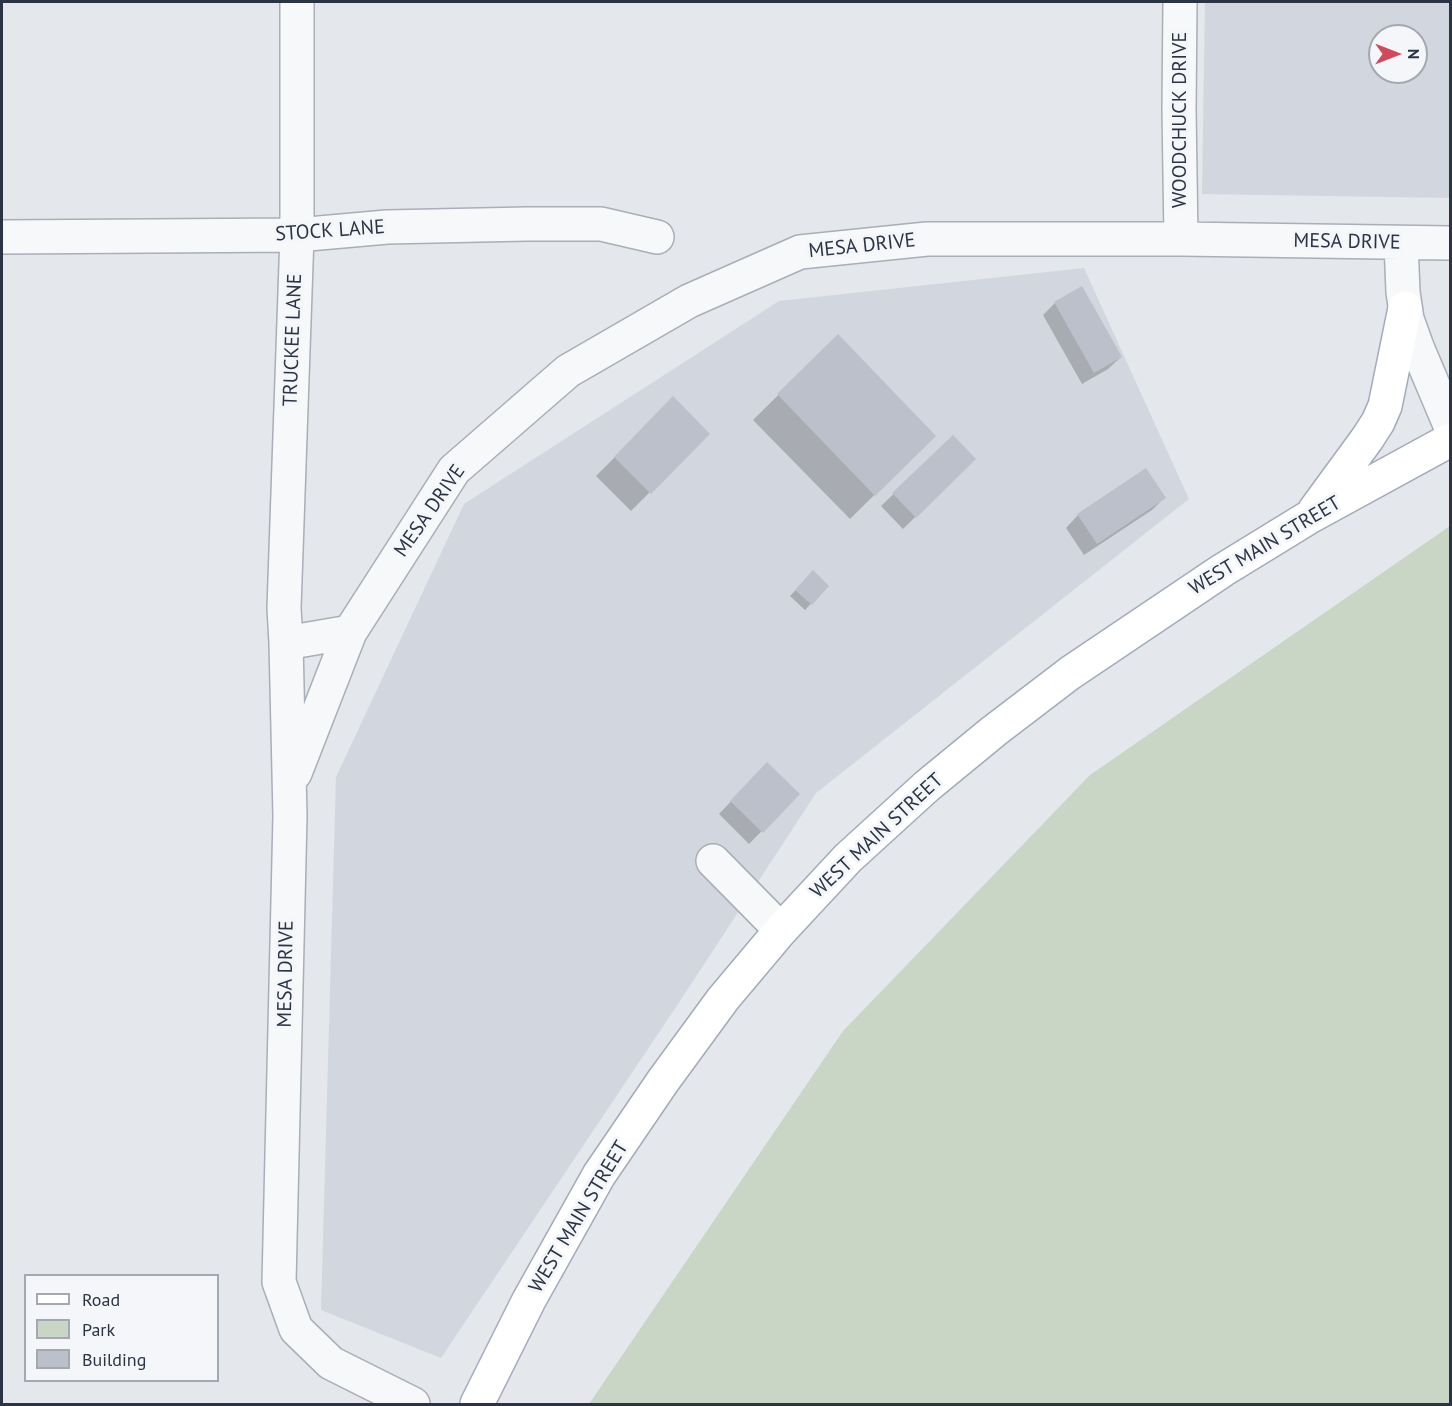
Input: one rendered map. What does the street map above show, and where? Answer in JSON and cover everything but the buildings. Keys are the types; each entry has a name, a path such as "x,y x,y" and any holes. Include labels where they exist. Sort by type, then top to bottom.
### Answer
{"main road":[{"path":"1311,516 1368,439 1382,414 1405,308"},
{"name":"WEST MAIN STREET","path":"477,1404 529,1300 600,1175 663,1081 723,999 781,930 848,858 927,786 1070,673 1223,570 1311,516 1450,440"}],"street":[{"name":"TRUCKEE LANE","path":"286,643 284,608 297,235 297,2"},
{"name":"WOODCHUCK DRIVE","path":"1180,2 1181,239"},
{"name":"STOCK LANE","path":"2,237 297,235 387,227 601,224 657,237"},
{"name":"MESA DRIVE","path":"289,789 350,632 454,470 568,371 689,301 800,252 927,239 1181,239 1450,243"},
{"path":"1401,243 1403,292 1410,329 1450,425"},
{"path":"286,643 350,632"},
{"name":"MESA DRIVE","path":"286,643 289,789 279,1282 296,1329 331,1363 413,1404"},
{"path":"713,861 781,930"}],"shaded area":[{"path":"1205,2 1450,2 1450,198 1202,194"},
{"path":"1084,268 1189,499 816,793 441,1358 321,1310 336,777 464,504 779,301"}],"green space":[{"path":"1450,526 1450,1404 589,1404 843,1031 1090,775"}]}
